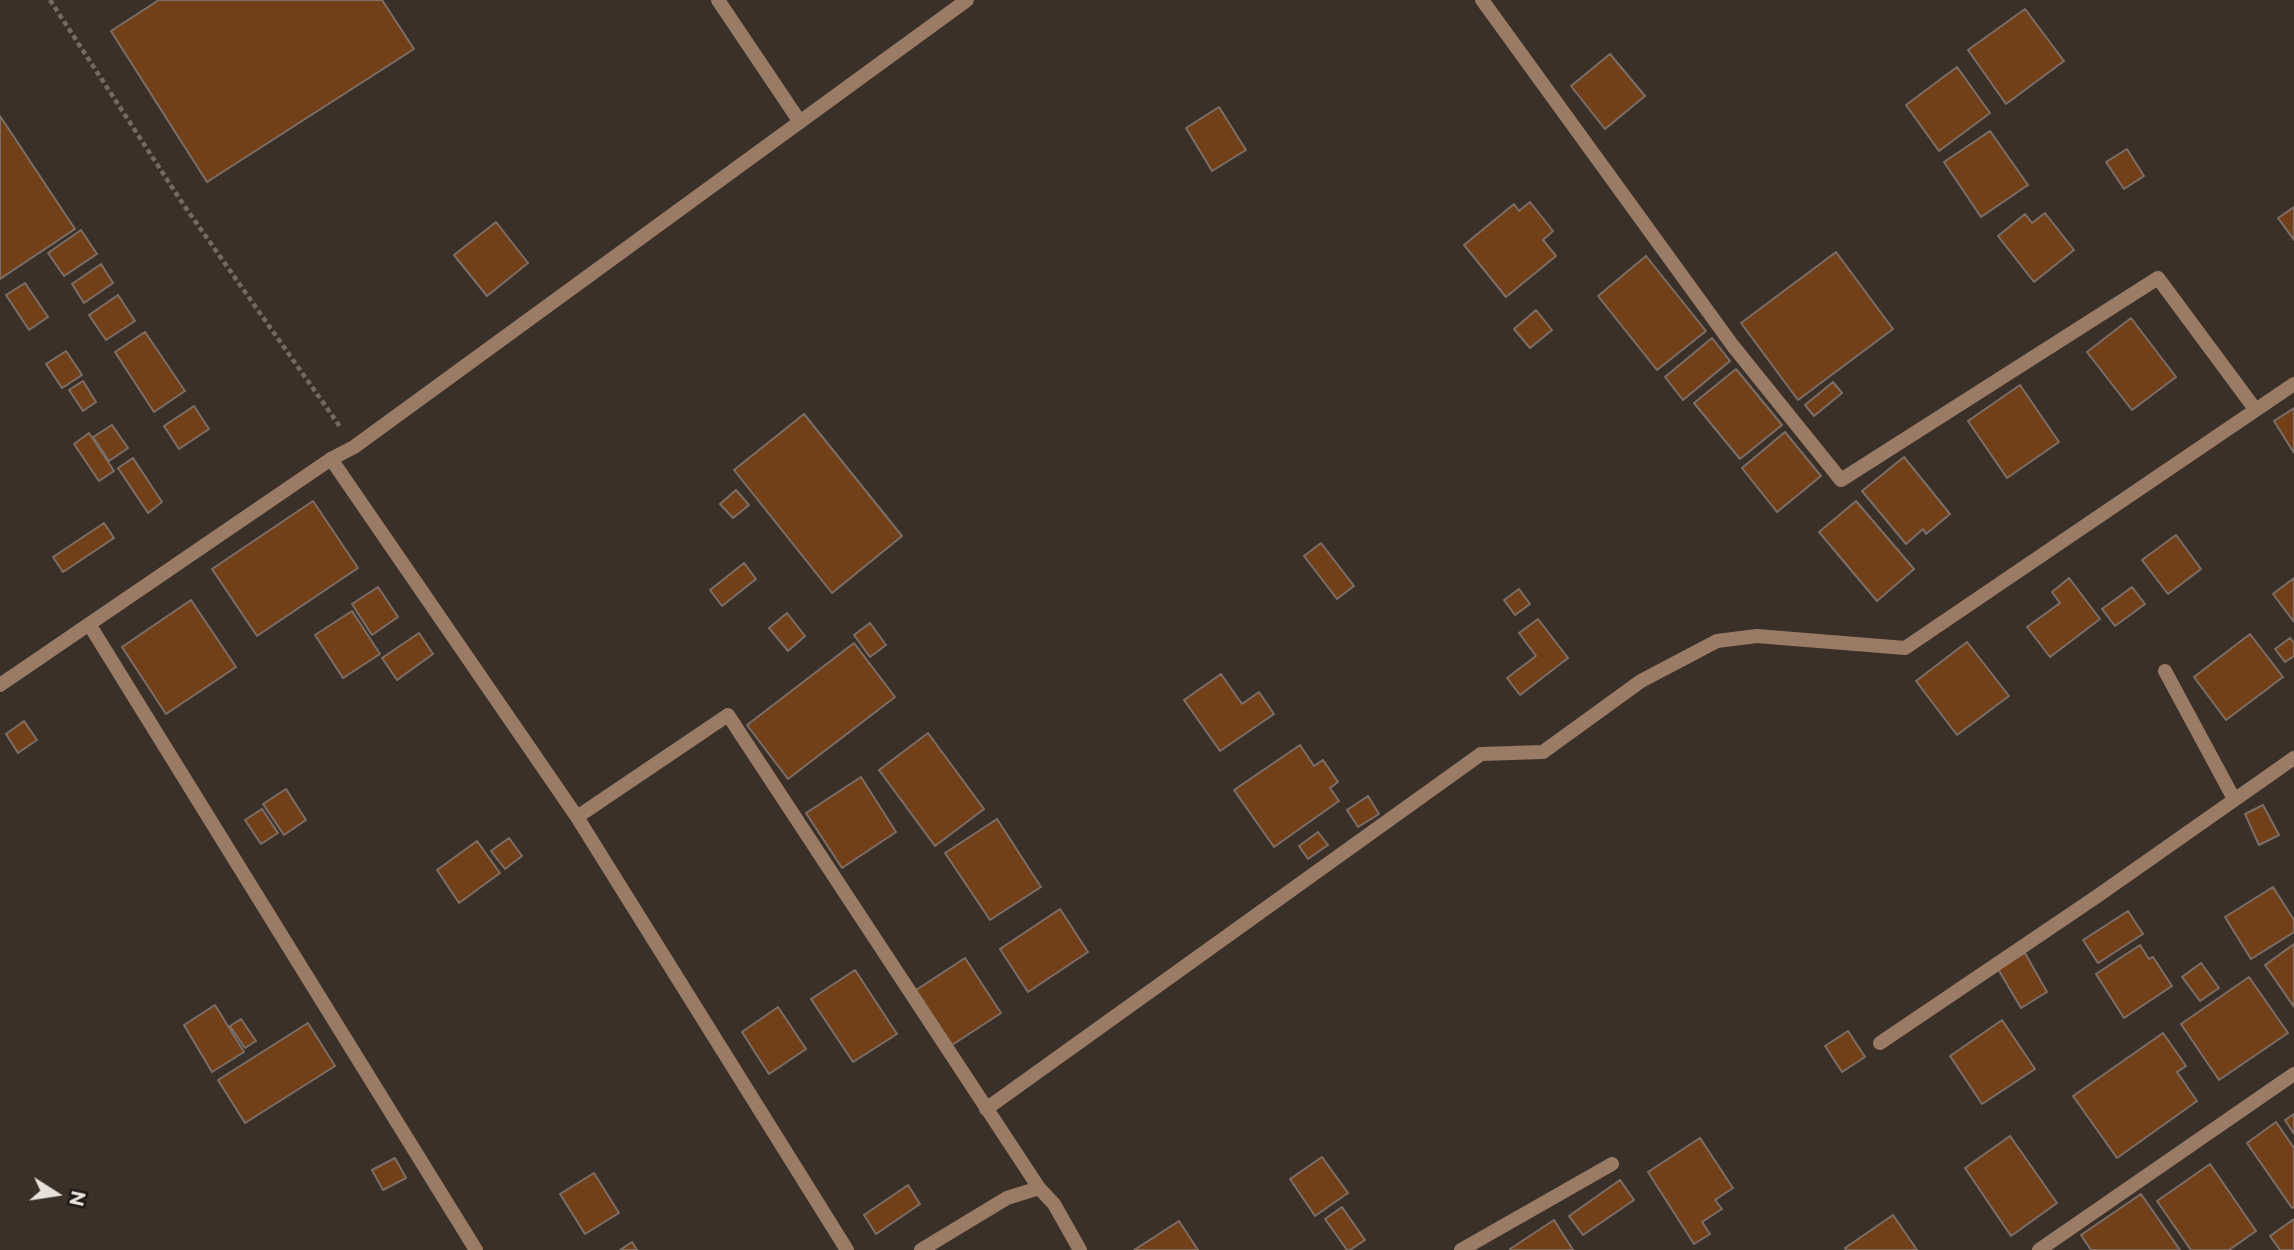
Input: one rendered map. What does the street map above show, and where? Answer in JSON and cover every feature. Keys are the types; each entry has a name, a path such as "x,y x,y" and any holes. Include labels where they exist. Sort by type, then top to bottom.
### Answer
{"street":[{"path":"718,0 800,122"},
{"path":"0,685 331,459 354,447 967,0"},
{"path":"1482,0 1733,346 1841,480 2158,278 2255,409"},
{"path":"986,1108 1481,754 1544,752 1641,681 1717,641 1757,636 1905,648 1978,601 2294,384"},
{"path":"331,459 577,817 847,1250"},
{"path":"89,624 476,1250"},
{"path":"2165,671 2234,799"},
{"path":"577,817 728,715 1039,1188 1054,1204 1080,1250"},
{"path":"1880,1043 2096,897 2294,758"},
{"path":"2039,1250 2294,1074"},
{"path":"1461,1250 1612,1164"},
{"path":"921,1250 1007,1198 1039,1188"}],"path":[{"path":"50,0 183,204 354,447"}],"building":[{"path":"159,0 382,0 414,49 207,182 111,31"},
{"path":"2025,9 2064,61 2006,104 1968,50"},
{"path":"1610,54 1645,96 1605,129 1571,86"},
{"path":"1957,67 1990,113 1939,151 1906,105"},
{"path":"1219,107 1246,150 1212,171 1186,128"},
{"path":"0,116 75,229 0,279"},
{"path":"1990,131 2028,185 1981,217 1944,162"},
{"path":"2127,149 2144,176 2124,189 2106,162"},
{"path":"1530,202 1553,231 1543,240 1556,256 1506,297 1464,245 1514,204 1519,211"},
{"path":"2294,207 2294,240 2278,218"},
{"path":"2045,213 2074,250 2034,282 1998,236 2025,214 2032,223"},
{"path":"496,222 528,263 487,296 454,255"},
{"path":"81,230 97,254 64,276 48,253"},
{"path":"1836,252 1893,329 1798,400 1741,323"},
{"path":"1646,256 1706,331 1657,370 1598,296"},
{"path":"101,264 113,283 84,303 72,284"},
{"path":"25,283 48,317 29,330 6,295"},
{"path":"118,295 135,321 106,340 89,315"},
{"path":"1536,310 1552,330 1530,348 1514,329"},
{"path":"2131,318 2176,377 2132,410 2087,352"},
{"path":"145,332 185,391 154,412 115,352"},
{"path":"1712,338 1730,361 1683,400 1665,377"},
{"path":"66,351 82,375 62,388 46,364"},
{"path":"1736,369 1782,425 1740,459 1694,403"},
{"path":"83,381 96,402 83,411 69,390"},
{"path":"1833,382 1842,393 1814,416 1805,405"},
{"path":"2020,385 2059,442 2007,478 1968,421"},
{"path":"194,406 209,429 179,449 164,426"},
{"path":"2294,408 2294,453 2274,421"},
{"path":"804,414 902,536 832,593 734,470"},
{"path":"112,425 128,448 109,461 93,437"},
{"path":"1785,432 1821,476 1777,512 1742,468"},
{"path":"89,433 114,471 99,481 74,444"},
{"path":"1904,457 1950,514 1926,534 1923,529 1906,544 1862,491"},
{"path":"133,458 162,502 148,513 118,468"},
{"path":"736,490 749,505 733,518 720,504"},
{"path":"313,501 358,568 257,636 212,569"},
{"path":"1856,501 1914,569 1877,601 1819,532"},
{"path":"104,523 114,538 63,572 53,557"},
{"path":"2176,535 2201,569 2168,594 2142,560"},
{"path":"1321,543 1354,586 1337,599 1304,556"},
{"path":"744,563 756,579 722,606 710,590"},
{"path":"2069,578 2100,619 2050,657 2027,627 2060,603 2052,592"},
{"path":"2294,578 2294,622 2273,594"},
{"path":"378,587 398,617 372,635 352,604"},
{"path":"2132,587 2145,604 2115,626 2102,609"},
{"path":"1519,589 1530,604 1515,615 1504,600"},
{"path":"191,600 236,667 166,714 122,647"},
{"path":"352,611 380,654 343,678 315,635"},
{"path":"787,613 805,636 788,651 769,628"},
{"path":"1538,619 1568,658 1520,695 1507,678 1536,656 1519,633"},
{"path":"870,623 886,645 870,657 854,635"},
{"path":"419,633 433,654 397,680 382,658"},
{"path":"2250,634 2283,677 2226,720 2194,677"},
{"path":"2290,638 2294,643 2294,656 2285,662 2275,649"},
{"path":"1967,642 2009,696 1957,735 1916,681"},
{"path":"854,643 895,697 788,779 747,725"},
{"path":"1221,674 1242,704 1259,692 1274,714 1220,751 1184,700"},
{"path":"24,721 37,740 18,753 6,734"},
{"path":"928,733 984,809 935,846 879,770"},
{"path":"1300,745 1314,766 1323,760 1338,782 1330,788 1339,801 1274,847 1234,790"},
{"path":"861,777 896,832 842,868 806,813"},
{"path":"286,789 306,820 284,835 263,804"},
{"path":"1368,796 1379,814 1358,827 1347,810"},
{"path":"2263,805 2279,835 2259,845 2245,814"},
{"path":"262,809 278,833 261,844 245,820"},
{"path":"997,819 1041,887 990,920 945,853"},
{"path":"1318,832 1328,845 1308,859 1299,846"},
{"path":"509,838 522,856 505,869 491,851"},
{"path":"477,841 500,873 459,903 437,870"},
{"path":"2273,887 2294,920 2294,932 2251,959 2225,917"},
{"path":"1060,909 1088,952 1028,992 1000,949"},
{"path":"2128,911 2143,934 2098,963 2083,940"},
{"path":"2294,944 2294,1007 2265,965"},
{"path":"2140,945 2149,959 2153,957 2172,986 2124,1018 2096,974"},
{"path":"2025,953 2047,992 2021,1008 1998,969"},
{"path":"965,958 1001,1013 949,1047 913,992"},
{"path":"2201,963 2219,988 2200,1001 2182,977"},
{"path":"855,970 897,1034 853,1062 811,999"},
{"path":"2249,977 2288,1033 2219,1080 2181,1024"},
{"path":"215,1005 244,1052 212,1072 184,1025"},
{"path":"778,1007 806,1049 769,1074 742,1032"},
{"path":"241,1019 256,1041 245,1048 230,1026"},
{"path":"2002,1020 2035,1069 1982,1104 1950,1056"},
{"path":"308,1023 335,1066 245,1123 218,1080"},
{"path":"1848,1031 1865,1057 1842,1072 1825,1046"},
{"path":"2163,1033 2186,1066 2177,1072 2197,1101 2117,1158 2073,1096"},
{"path":"2294,1114 2294,1134 2285,1120"},
{"path":"2276,1122 2294,1148 2292,1208 2247,1143"},
{"path":"2010,1136 2057,1203 2011,1236 1965,1168"},
{"path":"1700,1138 1733,1188 1715,1200 1722,1209 1702,1222 1710,1234 1694,1244 1648,1172"},
{"path":"1322,1157 1348,1193 1315,1216 1290,1179"},
{"path":"395,1158 406,1178 383,1190 372,1170"},
{"path":"2210,1164 2256,1231 2229,1250 2191,1250 2157,1201"},
{"path":"594,1173 619,1213 585,1234 560,1194"},
{"path":"1620,1180 1634,1200 1583,1235 1569,1216"},
{"path":"908,1185 920,1204 876,1234 864,1215"},
{"path":"2141,1194 2180,1250 2091,1250 2081,1235"},
{"path":"1342,1207 1365,1240 1350,1250 1347,1250 1325,1219"},
{"path":"1893,1215 1917,1250 1846,1250 1845,1248"},
{"path":"2294,1219 2294,1250 2280,1250 2270,1236"},
{"path":"1554,1220 1573,1250 1510,1249"},
{"path":"1179,1221 1198,1250 1134,1250"},
{"path":"632,1242 637,1250 620,1250"}]}
